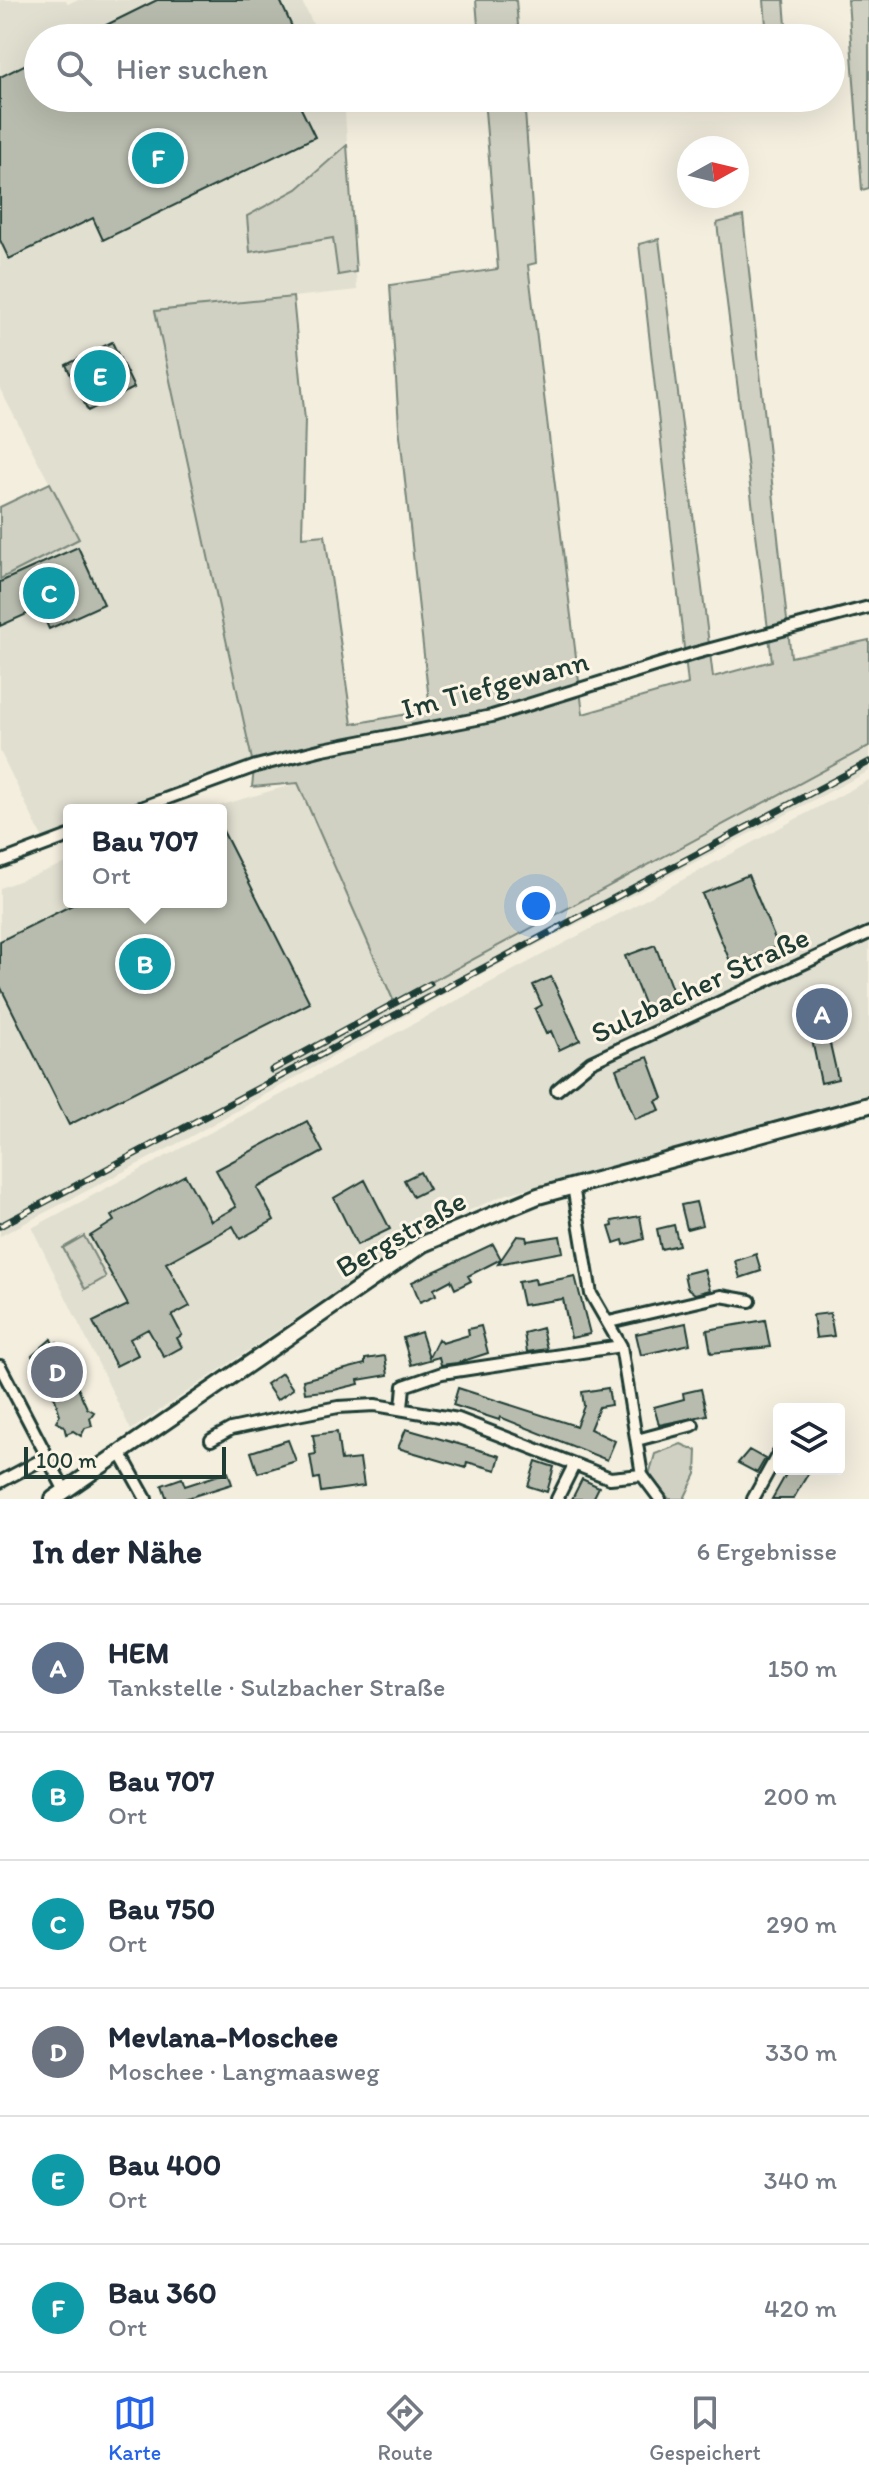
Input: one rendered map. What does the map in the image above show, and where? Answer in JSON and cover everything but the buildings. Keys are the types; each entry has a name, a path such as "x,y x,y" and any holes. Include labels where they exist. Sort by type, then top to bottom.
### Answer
{"main road":[{"name":"Bergstraße","path":"59,1495 423,1244 500,1209 573,1186 869,1105"}],"street":[{"name":"Im Tiefgewann","path":"152,804 256,766 323,749 492,716 696,653 869,607"},
{"path":"0,862 63,838"},
{"name":"Sulzbacher Straße","path":"557,1090 591,1062 869,933"},
{"path":"573,1186 591,1294 621,1346 642,1475 660,1499"},
{"path":"609,1322 721,1296 750,1301"},
{"path":"402,1408 404,1386 442,1373 621,1346"},
{"path":"0,1366 47,1457 59,1495"},
{"path":"211,1440 231,1429 338,1407 402,1408 458,1419 610,1478 642,1475"},
{"path":"637,1440 693,1425"},
{"path":"121,1454 146,1499"},
{"path":"0,1482 47,1457"},
{"path":"753,1499 773,1463"},
{"path":"557,1499 574,1465"}],"shaded area":[{"path":"0,0 66,0 68,4 76,0 301,0 313,24 24,24 24,112 345,112 357,290 155,312 254,769 158,804 63,804 63,838 46,845 0,751 0,579 79,539 0,389"},
{"path":"476,0 516,0 518,24 478,24"},
{"path":"764,0 784,0 786,24 766,24"},
{"path":"848,0 869,0 869,188 862,190"},
{"path":"485,112 525,112 536,263 528,265 583,714 688,684 639,244 659,239 713,677 772,661 717,223 743,216 791,657 869,640 869,746 394,1002 298,783 252,787 254,769 155,311 293,297 305,420 302,537 325,535 352,724 430,710 399,426 390,285 498,269"},
{"path":"347,145 356,272 338,275 333,238 250,252 247,216 297,189"},
{"path":"50,483 79,539 0,579 0,507"},
{"path":"869,746 869,771 464,983 186,1139 0,1236 0,888 63,864 63,908 227,908 226,804 298,783 395,1001"},
{"path":"869,780 869,1094 504,1195 452,1218 395,1251 131,1430 32,1228"},
{"path":"84,1236 106,1277 85,1289 63,1248"},
{"path":"681,1444 697,1451 696,1474 684,1499 669,1499 649,1475 655,1454"}],"railway":[{"path":"0,1226 869,762"},
{"path":"272,1070 430,984"}],"place":[{"name":"Bau 360","path":"158,158"},
{"name":"Bau 400","path":"100,376"},
{"name":"Bau 750","path":"49,593"},
{"name":"Bau 707","path":"145,964"},
{"name":"HEM","path":"822,1014"},
{"name":"Mevlana-Moschee","path":"57,1372"}]}
